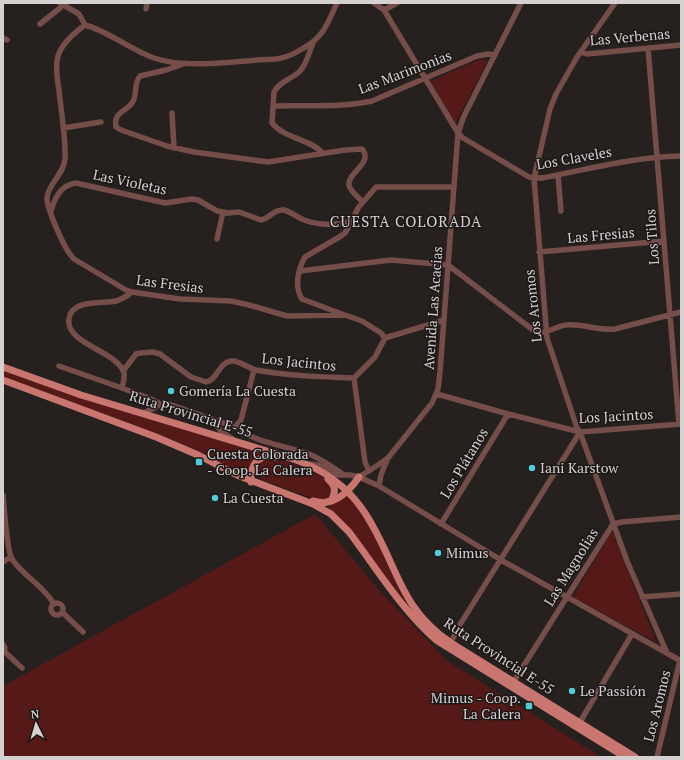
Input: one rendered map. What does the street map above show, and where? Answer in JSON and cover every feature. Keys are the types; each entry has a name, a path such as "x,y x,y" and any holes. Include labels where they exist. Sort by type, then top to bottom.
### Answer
{"main road":[{"name":"Ruta Provincial E-55","path":"3,367 81,395 290,458 307,464 333,478 347,491 372,523 398,580 412,606 433,629 451,643 635,757"},
{"name":"Ruta Provincial E-55","path":"3,380 178,446 251,482 322,508 350,532 413,617 436,640 624,757"},
{"path":"251,482 254,467 258,460 263,456 280,459 290,458"},
{"path":"307,464 315,472 333,483 335,493 330,501"},
{"path":"254,467 257,479 270,485 277,491"},
{"path":"294,497 304,498 320,503 335,500 347,491 359,477"},
{"path":"354,484 354,490 360,506"}],"street":[{"path":"40,24 60,8 61,4 79,14 85,25 154,58 186,63 284,58 289,57 313,43 324,31 337,3"},
{"path":"374,3 384,10 397,3"},
{"name":"Avenida Las Acacias","path":"359,477 388,458 432,403 437,394 458,133 464,116 521,3"},
{"name":"Los Aromos","path":"615,3 581,52 562,84 550,109 534,178 539,252 548,343 577,428 580,432 613,524 666,653"},
{"name":"Los Claveles","path":"384,10 458,133 463,138 519,172 534,178 558,175 621,162 658,157 681,156"},
{"name":"Las Fresias","path":"85,25 64,44 56,64 65,160 48,193 48,202 59,234 70,256 126,290 132,292 180,299 231,301 287,316 345,316 362,321 381,333 385,338"},
{"path":"313,43 302,69 283,82 275,90 272,122 274,125 290,135 313,144 323,153"},
{"name":"Las Verbenas","path":"581,52 587,54 681,45"},
{"name":"Los Tilos","path":"648,48 680,424"},
{"name":"Las Marimonias","path":"273,106 359,104 380,98 477,56 488,54 495,55"},
{"path":"186,63 175,68 140,76 136,82 135,95 132,104 117,115 116,126 118,129 174,148 268,162 323,153 362,149 365,160 350,181 349,186 363,202"},
{"path":"172,113 174,148"},
{"path":"63,128 101,122"},
{"path":"558,175 560,211"},
{"name":"Las Violetas","path":"51,211 56,196 66,186 76,183 165,203 192,199 223,212 239,212 261,220 280,209 289,211 311,222 320,224 342,224 352,221"},
{"path":"345,316 302,299 297,285 305,257 345,233 363,202 373,190 380,186 454,187"},
{"path":"217,239 223,212"},
{"name":"Las Fresias","path":"539,252 664,241"},
{"path":"300,271 391,260 448,265 533,330 538,332 546,332 566,325 580,325 609,330 681,312"},
{"path":"122,388 124,382 123,371 113,360 75,335 69,326 68,320 73,310 80,305 117,301 132,292"},
{"path":"385,338 444,320"},
{"name":"Los Jacintos","path":"123,371 136,354 147,352 160,354 191,377 206,382 212,380 222,366 230,362 237,362 254,370 302,376 354,378 375,357 385,338"},
{"path":"59,366 122,388 151,399 162,405"},
{"path":"235,427 241,420 254,370"},
{"path":"354,378 366,462 369,471"},
{"name":"Los Jacintos","path":"437,394 580,432 680,424"},
{"path":"143,413 166,403 235,427 241,432 252,436 310,455 345,475"},
{"name":"Los Plátanos","path":"441,524 508,414"},
{"path":"209,418 215,422 222,432 240,443"},
{"path":"451,643 456,631 580,432"},
{"path":"379,486 381,475 388,458"},
{"path":"307,464 318,465 338,475 359,477 379,486 501,560 681,660"},
{"path":"3,494 10,557 46,593 54,604"},
{"name":"Las Magnolias","path":"514,681 613,524 681,517"},
{"path":"3,562 10,557"},
{"path":"642,597 681,594"},
{"path":"54,604 61,604 63,608 62,612 83,632"},
{"path":"54,604 51,609 53,614 57,615 62,612"},
{"path":"580,722 632,634"},
{"path":"3,644 5,648 3,652 22,668"},
{"name":"Los Aromos","path":"656,757 681,660"}],"shaded area":[{"path":"481,59 487,62 455,124 431,81"},
{"path":"3,369 265,453 257,456 251,465 248,477 171,439 3,377"},
{"path":"264,459 281,460 319,475 330,485 332,491 329,498 325,500 311,498 262,480 258,475 257,469 261,461"},
{"path":"345,493 360,510 367,521 402,595 417,617 410,610 352,531 328,507"},
{"path":"315,514 379,590 447,661 601,757 3,757 3,686"},
{"path":"612,531 656,642 573,597"}],"place":[{"name":"Gomería La Cuesta","path":"171,391"},
{"name":"Cuesta Colorada - Coop. La Calera","path":"199,462"},
{"name":"Iani Karstow","path":"532,468"},
{"name":"La Cuesta","path":"215,498"},
{"name":"Mimus","path":"438,553"},
{"name":"Le Passión","path":"572,691"},
{"name":"Mimus - Coop. La Calera","path":"529,706"}],"district":[{"name":"CUESTA COLORADA","path":"406,222"}]}
